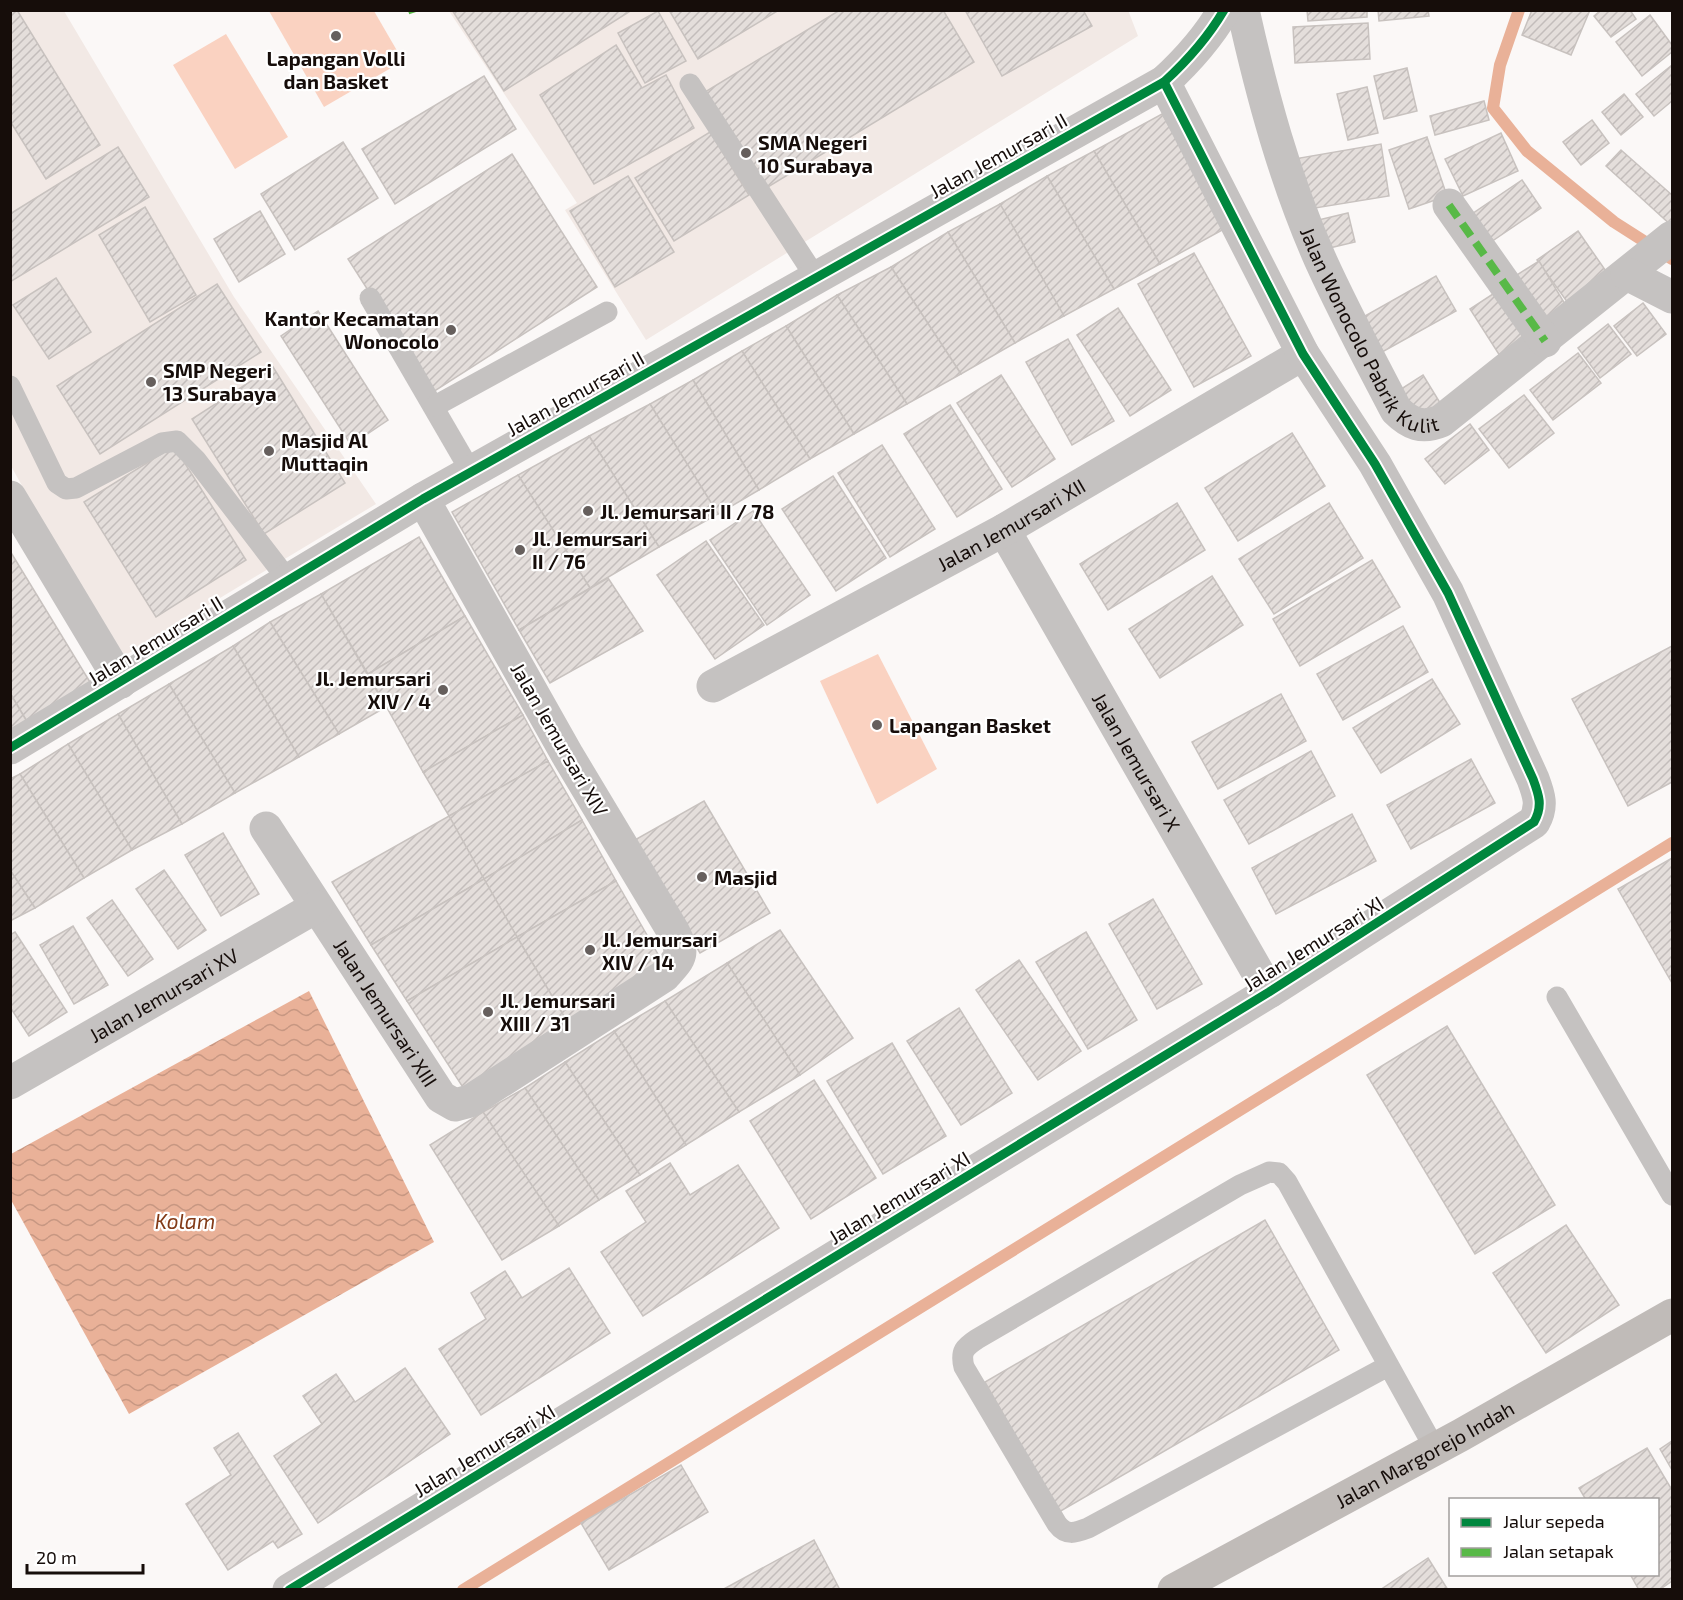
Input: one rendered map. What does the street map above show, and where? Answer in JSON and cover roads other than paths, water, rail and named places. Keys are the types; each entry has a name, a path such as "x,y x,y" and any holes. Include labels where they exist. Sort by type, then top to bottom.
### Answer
{"main road":[{"name":"Jalan Margorejo Indah","path":"1174,1590 1435,1449 1672,1315"}],"street":[{"name":"Jalan Jemursari II","path":"10,748 423,499 1164,82 1210,34 1224,10"},
{"name":"Jalan Wonocolo Pabrik Kulit","path":"1243,10 1260,85 1291,184 1320,259 1396,410 1413,423 1421,426 1441,421 1545,341 1672,237"},
{"path":"1164,82 1303,354"},
{"path":"1449,205 1545,341"},
{"path":"1631,270 1672,297"},
{"name":"Jalan Jemursari XII","path":"713,686 1004,530 1303,354"},
{"name":"Jalan Jemursari XI","path":"290,1590 1269,992 1525,830 1534,822 1540,812 1540,798 1448,592 1374,464 1303,354"},
{"path":"10,497 121,682"},
{"name":"Jalan Jemursari XIV","path":"423,499 568,756 681,946 680,958 664,976"},
{"name":"Jalan Jemursari X","path":"1004,530 1269,992"},
{"name":"Jalan Jemursari XIII","path":"266,828 441,1097 454,1105 461,1106 470,1101 664,976"},
{"name":"Jalan Jemursari XV","path":"10,1083 316,908"}],"lane":[{"path":"690,84 816,278"},
{"path":"370,298 435,406 471,472"},
{"path":"435,406 607,312"},
{"path":"10,386 57,483 66,489 76,488 162,443 177,441 196,460 288,580"},
{"path":"1557,997 1672,1195"},
{"path":"1388,1366 1088,1528 1069,1533 1062,1531 1057,1524 964,1367 961,1358 966,1347 977,1339 1240,1185 1269,1172 1279,1173 1287,1182 1435,1449"}],"water":[{"name":"Kolam","path":"309,991 434,1242 129,1414 11,1200 11,1154"}],"waterway":[{"path":"1519,10 1500,65 1493,108 1527,151 1614,222 1672,259"},
{"path":"463,1590 1672,843"}],"place":[{"name":"Lapangan Volli dan Basket","path":"336,36"},
{"name":"SMA Negeri 10 Surabaya","path":"746,153"},
{"name":"Kantor Kecamatan Wonocolo","path":"451,330"},
{"name":"SMP Negeri 13 Surabaya","path":"151,382"},
{"name":"Masjid Al Muttaqin","path":"269,451"},
{"name":"Jl. Jemursari II / 78","path":"588,511"},
{"name":"Jl. Jemursari II / 76","path":"520,550"},
{"name":"Jl. Jemursari XIV / 4","path":"443,690"},
{"name":"Lapangan Basket","path":"877,725"},
{"name":"Masjid","path":"702,877"},
{"name":"Jl. Jemursari XIV / 14","path":"590,950"},
{"name":"Jl. Jemursari XIII / 31","path":"488,1012"}]}
